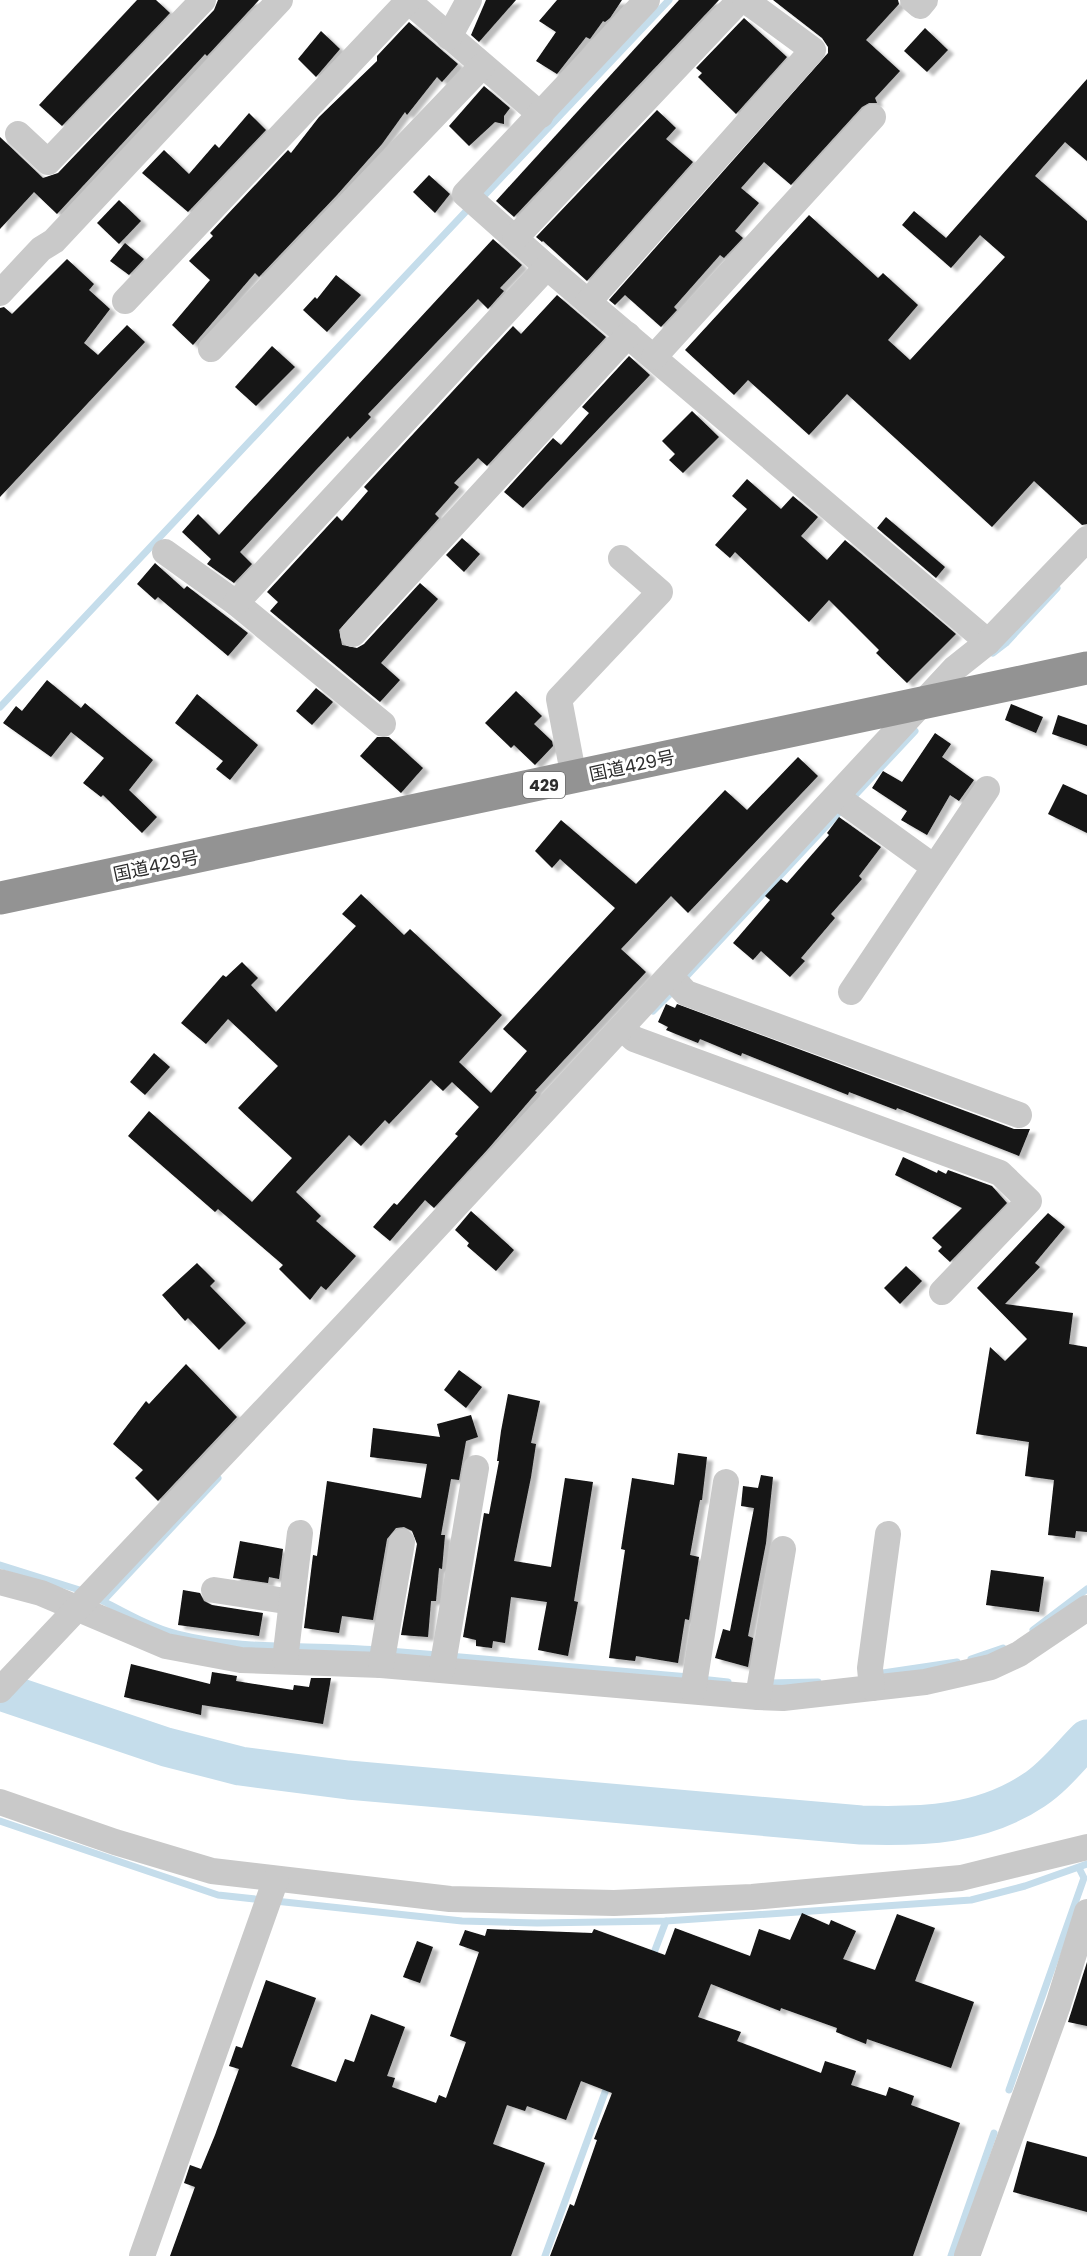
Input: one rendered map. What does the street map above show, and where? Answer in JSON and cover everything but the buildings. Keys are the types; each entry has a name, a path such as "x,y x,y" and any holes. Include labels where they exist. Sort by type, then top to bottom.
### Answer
{"highway":[{"name":"国道429号","path":"0,898 1087,668"}],"street":[{"path":"18,134 48,162 203,0"},
{"path":"0,293 41,249 54,241 280,0"},
{"path":"124,301 408,0 541,115"},
{"path":"450,36 469,0"},
{"path":"647,0 465,194 547,267 988,642"},
{"path":"515,238 740,0"},
{"path":"588,302 813,50 745,0"},
{"path":"914,0 920,6 925,0"},
{"path":"211,349 482,66"},
{"path":"654,357 873,117"},
{"path":"236,603 547,267"},
{"path":"352,634 628,334"},
{"path":"0,1690 628,1033 843,802 954,669 988,642 1087,539"},
{"path":"165,552 236,603 383,724"},
{"path":"574,778 558,699 660,592 621,558"},
{"path":"851,992 987,789"},
{"path":"843,802 934,867"},
{"path":"675,981 686,993 1019,1115"},
{"path":"628,1033 1000,1173 1029,1201 942,1292"},
{"path":"444,1659 476,1468"},
{"path":"694,1682 726,1482"},
{"path":"287,1650 300,1533"},
{"path":"871,1678 888,1534"},
{"path":"383,1656 402,1542"},
{"path":"760,1687 783,1549"},
{"path":"0,1582 41,1593 87,1599 166,1646 241,1660 287,1650 444,1659 760,1687 783,1698 871,1678 925,1682 991,1667 1019,1654 1087,1608"},
{"path":"214,1590 292,1602"},
{"path":"0,1802 271,1892 614,1903 752,1897 961,1878 1087,1847"},
{"path":"142,2256 271,1892"},
{"path":"967,2256 1058,2005 1087,1912"}],"waterway":[{"path":"480,200 669,0"},
{"path":"0,707 471,206"},
{"path":"993,653 1006,643 1057,588"},
{"path":"682,981 915,731"},
{"path":"653,1011 675,989"},
{"path":"103,1601 218,1478"},
{"path":"0,1565 86,1592"},
{"path":"1033,1630 1087,1589"},
{"path":"101,1600 158,1628 202,1639 252,1645 378,1650"},
{"path":"971,1659 1003,1648"},
{"path":"389,1651 438,1655"},
{"path":"449,1656 689,1677"},
{"path":"876,1674 957,1662"},
{"path":"700,1679 728,1682"},
{"path":"766,1683 818,1682"},
{"path":"0,1691 166,1747 240,1766 348,1780 861,1825 929,1824 994,1811 1014,1802 1041,1785 1087,1739"},
{"path":"0,1821 218,1895 264,1900"},
{"path":"275,1901 462,1921 537,1923 666,1921 971,1900 1025,1886 1087,1864"},
{"path":"1009,2090 1084,1878 1079,1868"},
{"path":"652,1958 666,1921"},
{"path":"545,2256 608,2084"},
{"path":"951,2256 994,2133"}]}
